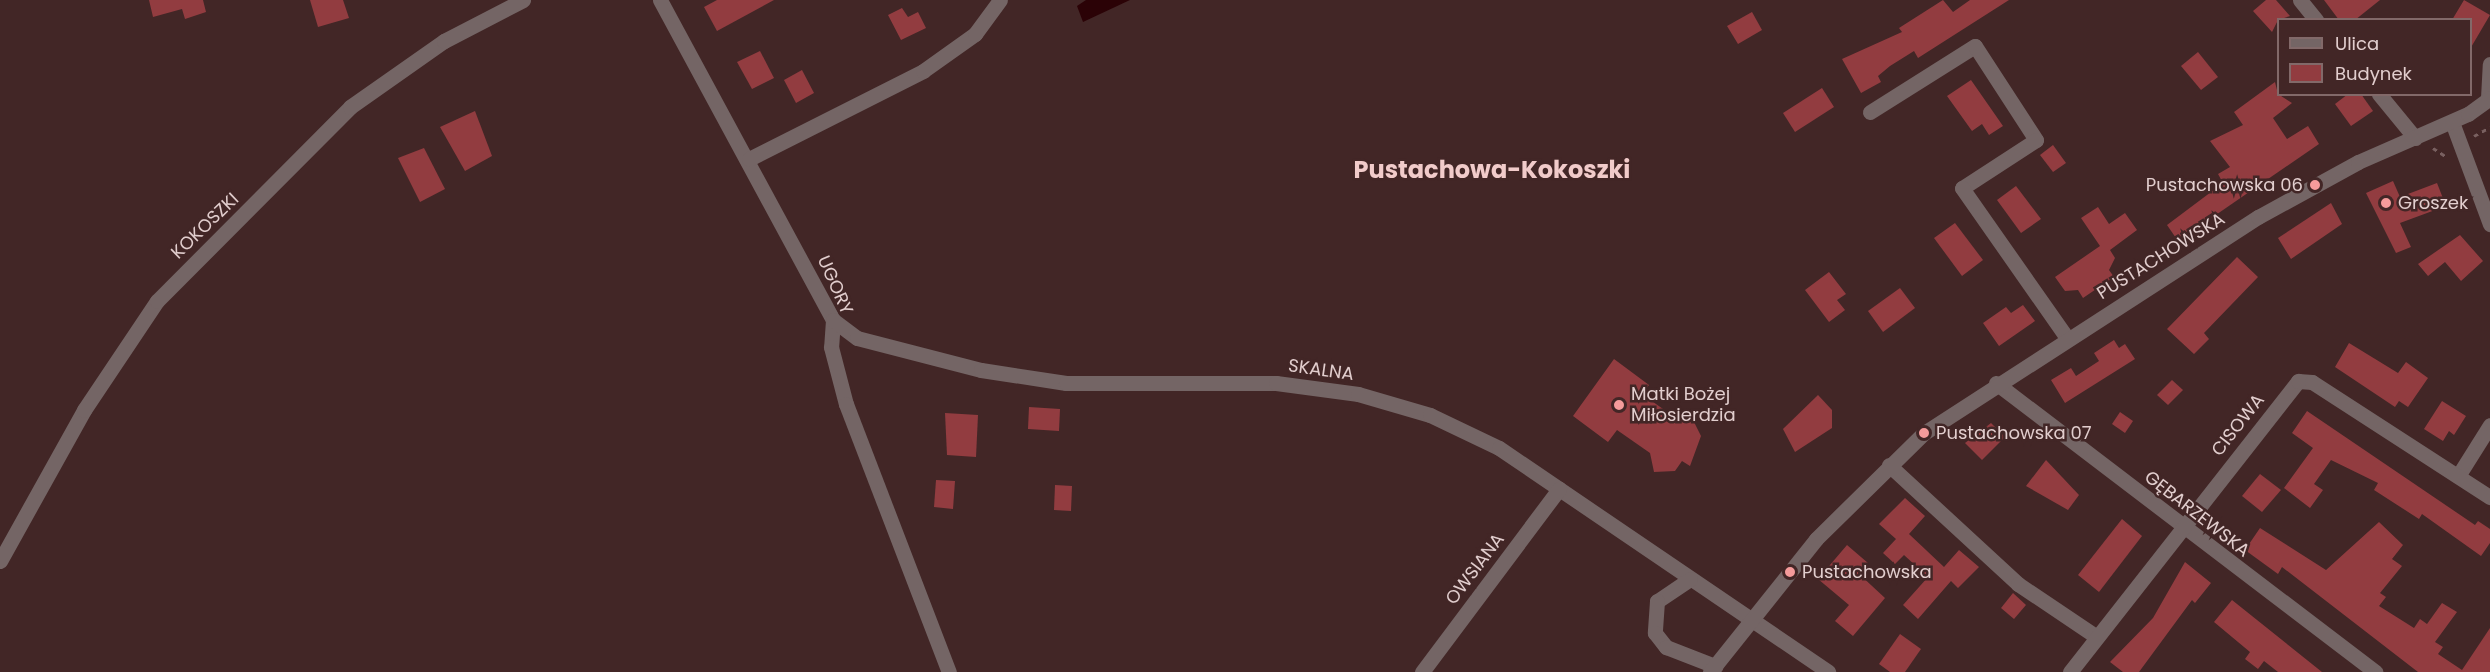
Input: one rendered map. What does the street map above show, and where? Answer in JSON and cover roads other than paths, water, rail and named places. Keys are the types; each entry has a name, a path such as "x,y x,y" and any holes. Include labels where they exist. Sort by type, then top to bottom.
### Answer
{"street":[{"name":"KOKOSZKI","path":"0,561 84,410 157,301 350,107 444,41 524,0"},
{"name":"UGORY","path":"660,0 749,159 833,320 831,347 846,404 949,672"},
{"path":"749,159 924,71 975,34 1000,0"},
{"path":"2300,0 2314,18"},
{"path":"1870,112 1975,46 2036,140 1962,188 2067,338"},
{"path":"2489,98 2490,64"},
{"path":"2381,96 2415,138"},
{"name":"PUSTACHOWSKA","path":"1712,669 1816,540 1889,465 1996,383 2258,217 2415,138 2452,122 2489,98"},
{"path":"2452,122 2462,155 2490,224"},
{"name":"SKALNA","path":"833,320 857,338 912,354 1066,383 1276,383 1358,394 1430,415 1499,448 1750,622 1828,672"},
{"name":"CISOWA","path":"2070,672 2183,527 2304,379 2490,497"},
{"name":"GĘBARZEWSKA","path":"1996,383 2376,672"},
{"path":"2458,476 2490,424"},
{"path":"1889,465 2018,584 2097,637"},
{"name":"OWSIANA","path":"1422,672 1559,489"},
{"path":"1690,579 1657,601 1655,633 1666,647 1712,669"}],"place":[{"name":"Pustachowska 06","path":"2315,185"},
{"name":"Groszek","path":"2386,203"},
{"name":"Matki Bożej Miłosierdzia","path":"1619,405"},
{"name":"Pustachowska 07","path":"1924,433"},
{"name":"Pustachowska","path":"1790,572"}],"district":[{"name":"Pustachowa-Kokoszki","path":"1492,170"}]}
